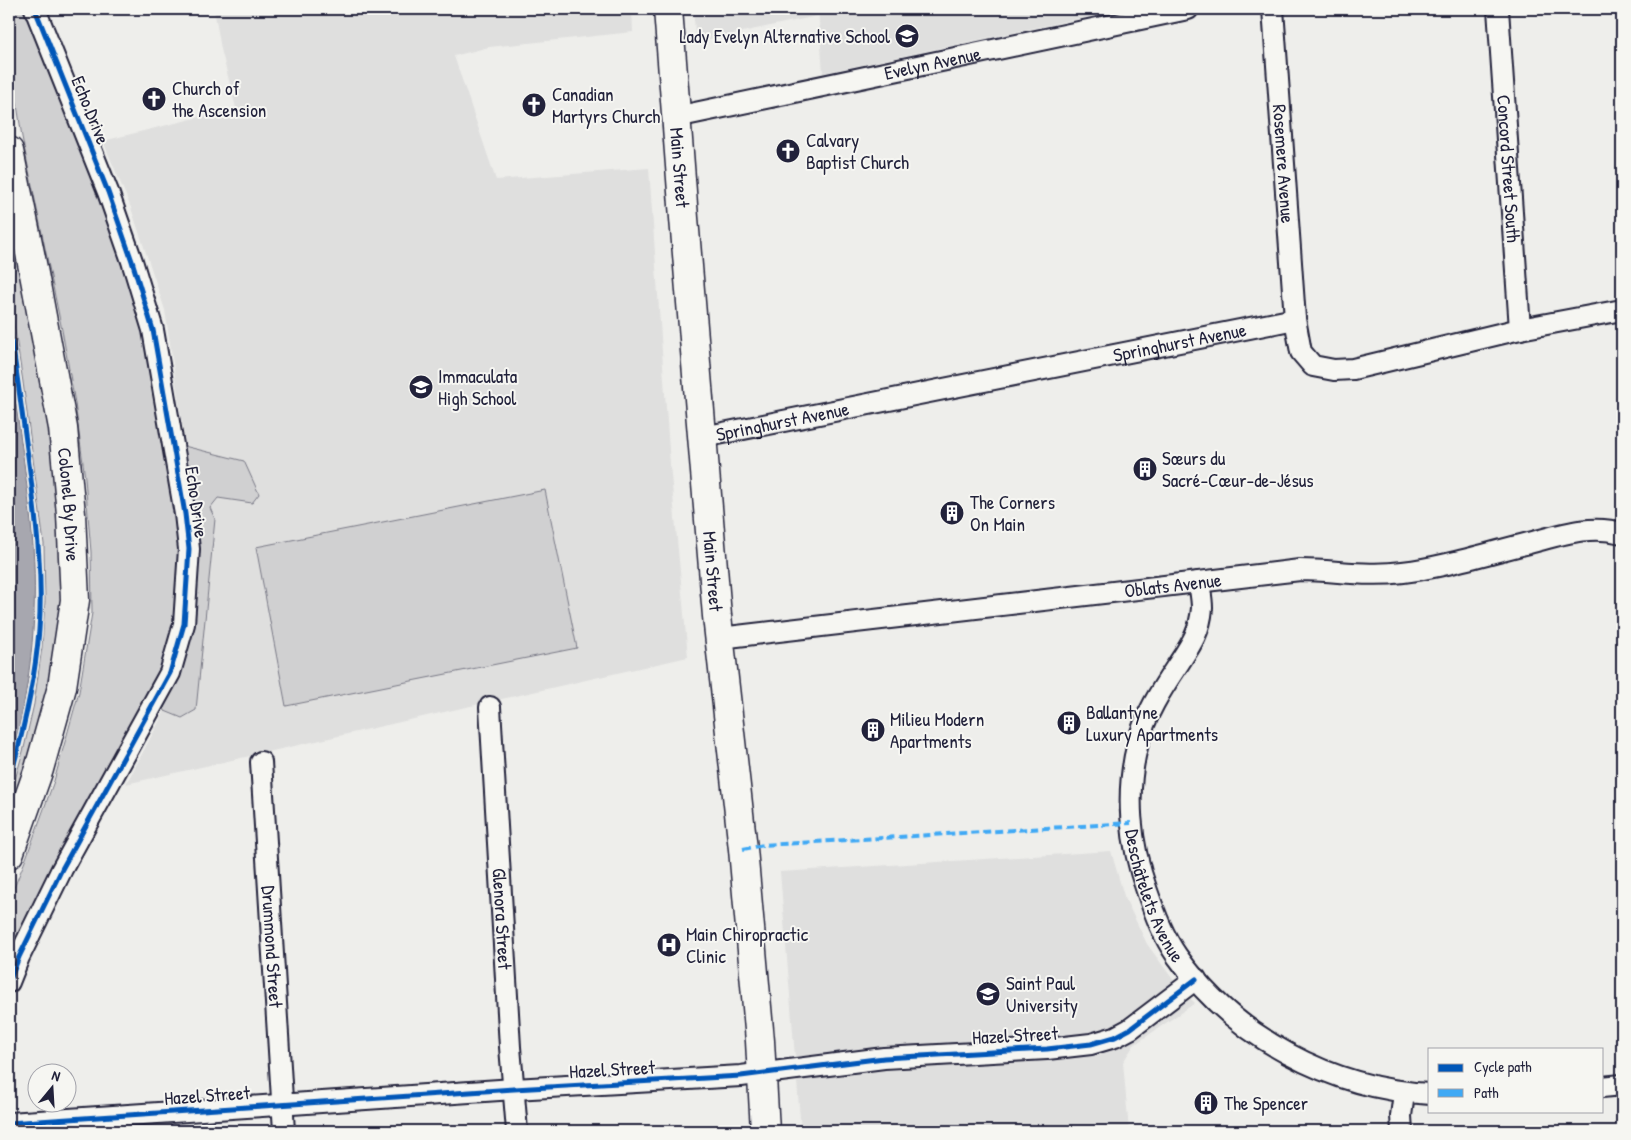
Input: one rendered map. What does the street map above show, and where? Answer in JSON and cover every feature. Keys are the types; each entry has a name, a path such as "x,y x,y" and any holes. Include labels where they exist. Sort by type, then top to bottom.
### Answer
{"main road":[{"name":"Main Street","path":"668,9 724,687 743,849 762,1073 765,1131"},
{"name":"Colonel By Drive","path":"9,151 63,428 71,514 75,600 62,687 39,769 9,854"}],"street":[{"name":"Echo Drive","path":"9,982 19,957 62,869 170,673 184,624 188,549 186,523 153,330 108,192 35,9"},
{"name":"Evelyn Avenue","path":"676,117 1188,9"},
{"name":"Rosemere Avenue","path":"1273,9 1295,318"},
{"name":"Concord Street South","path":"1498,9 1520,329"},
{"path":"1295,318 1301,352 1314,366 1334,370 1353,368 1520,329 1622,310"},
{"name":"Springhurst Avenue","path":"703,437 1295,318"},
{"name":"Oblats Avenue","path":"720,638 1300,570 1365,574 1404,572 1483,555 1575,531 1602,529 1622,533"},
{"name":"Deschâtelets Avenue","path":"1199,582 1202,608 1195,636 1192,644 1150,710 1138,743 1133,768 1131,814 1133,841 1141,875 1158,923 1176,955 1210,996 1244,1026 1289,1054 1318,1069 1347,1080 1404,1092 1428,1094"},
{"name":"Glenora Street","path":"490,707 517,1131"},
{"name":"Drummond Street","path":"261,762 284,1131"},
{"name":"Hazel Street","path":"9,1123 55,1126 282,1104 741,1076 884,1058 1046,1049 1091,1044 1115,1038 1130,1029 1196,979"},
{"path":"1604,1086 1622,1085"},
{"path":"1402,1131 1401,1116 1404,1092"}],"shaded area":[{"path":"9,9 24,9 97,191 114,240 138,288 168,442 244,461 259,494 252,503 218,498 210,508 215,519 196,710 182,718 165,711 156,679 154,679 136,716 41,888 9,962 9,900 54,781 79,692 92,613 91,552 85,478 75,403 62,330 22,137 9,52"},
{"name":"Immaculata High School","path":"214,9 632,9 633,32 489,47 454,56 496,180 649,168 670,464 688,657 126,784 188,667 198,533 165,310 131,208 103,141 236,108 221,49"},
{"path":"693,9 817,9 817,16 696,42"},
{"name":"Lady Evelyn Alternative School","path":"818,9 1124,9 823,73"},
{"path":"16,239 41,361 54,460 64,574 58,650 42,728 9,824 9,801 34,704 42,647 45,601 44,544 11,305 9,273 11,240"},
{"path":"9,358 31,522 34,601 31,657 27,684 9,765"},
{"path":"545,490 577,648 286,706 256,547"},
{"name":"Saint Paul University","path":"1111,851 1124,896 1147,944 1177,985 1195,1003 1134,1045 1123,1062 1129,1131 801,1131 780,872"}],"marked path":[{"path":"743,849 764,845 1131,823"}],"cycle path":[{"path":"9,982 19,957 62,869 170,673 184,624 189,549 185,514 153,330 108,192 35,9"},
{"path":"9,321 33,498 39,554 40,592 39,630 31,688 24,726 9,782"},
{"path":"9,1123 514,1089 741,1076 884,1058 1047,1049 1091,1044 1115,1037 1130,1029 1196,979"}],"place":[{"name":"Lady Evelyn Alternative School","path":"907,36"},
{"name":"Church of the Ascension","path":"154,99"},
{"name":"Canadian Martyrs Church","path":"534,105"},
{"name":"Calvary Baptist Church","path":"788,151"},
{"name":"Immaculata High School","path":"421,387"},
{"name":"Sœurs du Sacré-Cœur-de-Jésus","path":"1145,469"},
{"name":"The Corners On Main","path":"952,513"},
{"name":"Ballantyne Luxury Apartments","path":"1069,723"},
{"name":"Milieu Modern Apartments","path":"873,730"},
{"name":"Main Chiropractic Clinic","path":"669,945"},
{"name":"Saint Paul University","path":"988,994"},
{"name":"The Spencer","path":"1206,1103"}]}
